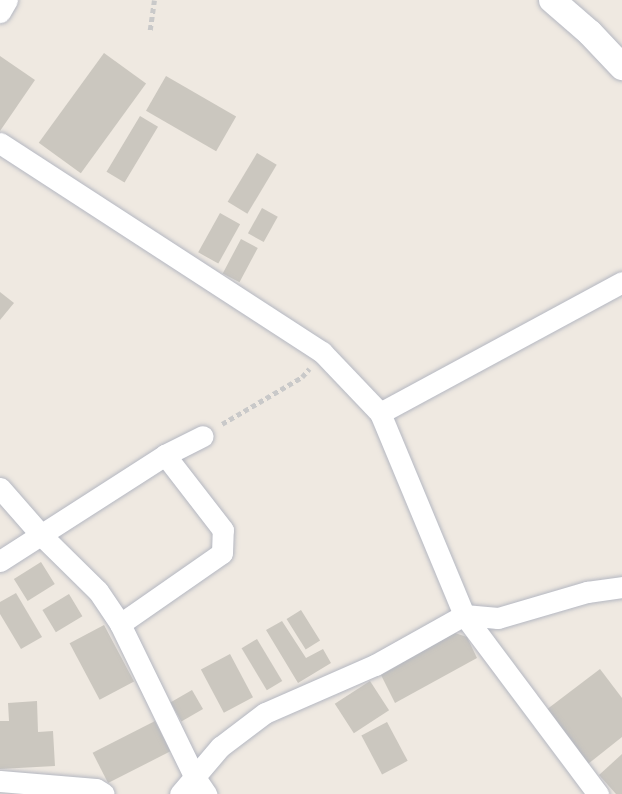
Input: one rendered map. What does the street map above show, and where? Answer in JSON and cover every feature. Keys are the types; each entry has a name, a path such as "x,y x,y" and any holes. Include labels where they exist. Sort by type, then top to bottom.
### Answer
{"street":[{"path":"0,12 7,0"},
{"path":"552,0 590,33 622,67"},
{"path":"0,143 322,352 380,413 464,615 598,794"},
{"path":"380,413 622,282"},
{"path":"0,561 165,455 204,436"},
{"path":"120,624 222,553 223,530 165,455"},
{"path":"0,488 42,536 98,591 120,624 200,785"},
{"path":"180,794 200,785 220,747 265,713 375,666 464,615 498,618 587,592 622,587"},
{"path":"0,781 96,789 104,794"}],"path":[{"path":"150,30 154,0"},
{"path":"204,436 302,377 322,352"}],"building":[{"path":"104,53 146,84 81,173 39,143"},
{"path":"0,56 35,80 0,131"},
{"path":"166,76 236,116 216,151 146,111"},
{"path":"140,116 158,127 125,183 107,172"},
{"path":"257,153 277,165 247,214 228,202"},
{"path":"262,208 278,217 264,242 248,233"},
{"path":"220,213 240,224 218,264 198,252"},
{"path":"241,239 258,248 239,282 223,273"},
{"path":"0,292 14,303 0,320"},
{"path":"41,562 55,584 28,601 14,579"},
{"path":"16,593 42,637 21,649 0,614 0,602"},
{"path":"69,594 82,616 56,632 42,610"},
{"path":"301,610 320,641 306,650 287,619"},
{"path":"282,621 306,658 323,649 331,663 298,683 266,630"},
{"path":"104,625 134,682 100,700 70,643"},
{"path":"455,633 467,637 477,658 395,703 381,675"},
{"path":"257,639 282,681 267,690 242,648"},
{"path":"230,654 253,697 224,713 201,669"},
{"path":"600,669 622,698 622,737 588,764 546,710"},
{"path":"370,681 389,710 354,733 335,704"},
{"path":"192,690 203,709 181,722 170,702"},
{"path":"37,701 38,732 53,731 55,766 0,769 0,721 9,721 8,703"},
{"path":"155,721 170,751 108,783 93,753"},
{"path":"387,722 408,761 382,774 361,736"},
{"path":"622,754 622,794 616,794 599,775"}]}
